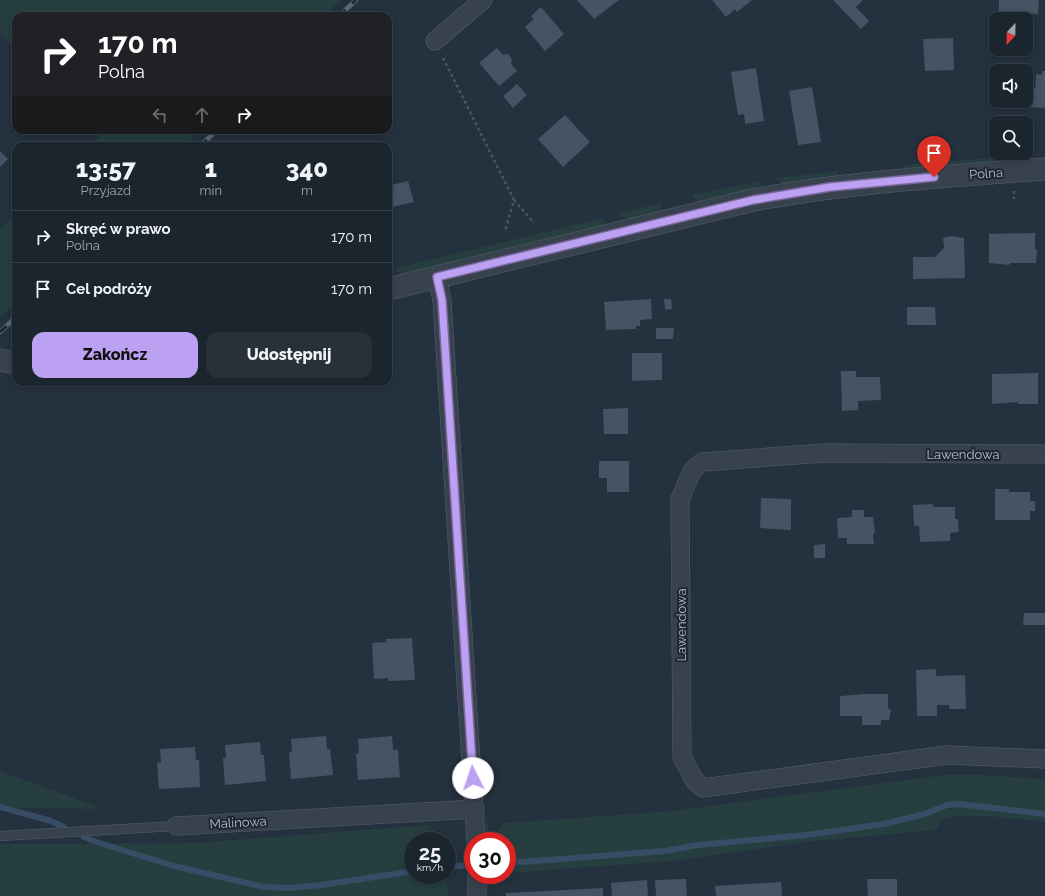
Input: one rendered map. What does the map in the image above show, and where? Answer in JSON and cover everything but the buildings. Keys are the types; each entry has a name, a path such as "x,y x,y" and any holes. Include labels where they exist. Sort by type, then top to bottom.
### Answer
{"street":[{"path":"435,42 483,0"},
{"name":"Polna","path":"392,288 753,200 792,192 918,178 1045,169"},
{"path":"437,277 442,300 476,832"},
{"path":"0,360 12,362"},
{"name":"Lawendowa","path":"1045,454 824,453 702,462 692,471 680,499 680,506 682,757 695,781 703,788 947,755 1045,759"},
{"name":"Malinowa","path":"176,826 475,809"},
{"path":"477,884 477,896"}],"lane":[{"name":"Malinowa","path":"0,836 176,826"}],"path":[{"path":"435,42 514,200 534,223"},
{"path":"504,231 514,200"}],"green space":[{"path":"0,0 341,0 328,12 12,12 12,46 0,33"},
{"path":"98,134 197,134 188,142 93,142 100,136"},
{"path":"989,158 989,160 1019,160 908,171 902,165"},
{"path":"839,171 836,177 782,185 775,178"},
{"path":"760,181 755,190 700,204 693,198 692,195"},
{"path":"661,203 662,207 657,214 631,221 616,214"},
{"path":"12,218 12,306 0,317 0,229"},
{"path":"603,218 607,227 404,276 397,271 396,268"},
{"path":"0,771 104,809 0,808"},
{"path":"944,775 983,775 1045,779 1045,822 992,816 952,817 943,820 936,830 806,842 674,861 516,872 516,832 497,832 504,823 672,811"},
{"path":"484,809 489,832 485,832"},
{"path":"428,825 435,832 404,832 404,884 447,884 448,896 0,896 0,844 196,843"}],"waterway":[{"path":"516,862 665,851 698,845 806,835 884,824 925,814 947,805 959,804 1045,814"},
{"path":"0,807 51,821 64,827"},
{"path":"84,837 174,866 264,887 289,888 322,885 404,872"},
{"path":"456,866 464,865"}],"railway":[{"path":"343,12 356,0"},
{"path":"204,142 213,134"},
{"path":"0,332 12,321"}],"route":[{"path":"473,778 442,300 437,277 753,200 792,192 934,177"}]}
